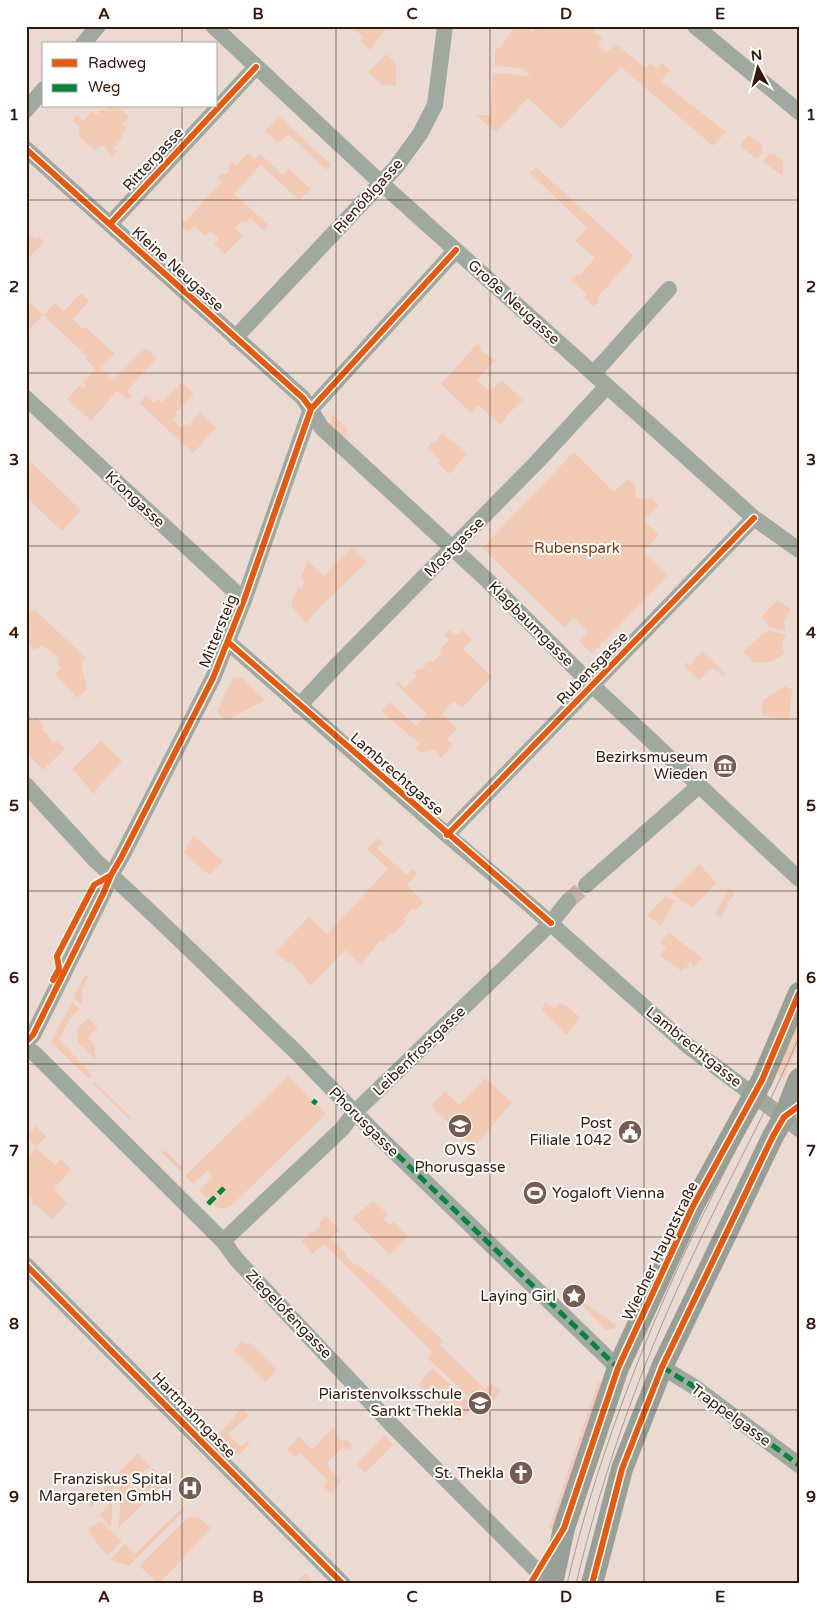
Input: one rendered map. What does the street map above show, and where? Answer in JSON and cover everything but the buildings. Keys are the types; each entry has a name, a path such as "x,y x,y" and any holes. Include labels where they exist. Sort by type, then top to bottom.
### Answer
{"main road":[{"name":"Wiedner Hauptstraße","path":"551,1584 564,1528 618,1368 693,1206 754,1096 799,993"},
{"path":"592,1584 622,1469 662,1367 770,1141 791,1123 799,1079"}],"street":[{"path":"85,42 98,26"},
{"name":"Große Neugasse","path":"213,26 381,183 754,518 799,550"},
{"name":"Rienößlgasse","path":"236,338 396,167 420,134 435,105 445,26"},
{"path":"695,26 799,112"},
{"name":"Rittergasse","path":"218,108 256,67"},
{"path":"26,110 42,91"},
{"name":"Rittergasse","path":"110,224 218,108"},
{"name":"Kleine Neugasse","path":"26,150 303,398 311,408"},
{"name":"Mittersteig","path":"26,1042 33,1035 62,979 111,875 213,678 244,600 311,408 456,250"},
{"path":"594,373 669,289"},
{"name":"Mostgasse","path":"300,706 338,664 453,549 607,386"},
{"name":"Krongasse","path":"26,398 244,600"},
{"name":"Klagbaumgasse","path":"311,408 322,428 453,549 593,686 799,879"},
{"name":"Rubensgasse","path":"447,835 754,518"},
{"name":"Lambrechtgasse","path":"228,642 447,835 551,923 688,1046 791,1123"},
{"name":"Phorusgasse","path":"26,785 111,875 618,1368"},
{"path":"586,885 700,785"},
{"name":"Leibenfrostgasse","path":"223,1240 342,1128 354,1113 551,923 568,901"},
{"name":"Ziegelofengasse","path":"26,1048 42,1060 223,1240 237,1260 392,1425 551,1584"},
{"name":"Hartmanngasse","path":"26,1265 343,1584"},
{"name":"Trappelgasse","path":"662,1367 693,1386 799,1465"}],"green space":[{"path":"356,26 382,26 386,29 370,50 360,41 363,37 354,29"},
{"path":"516,26 526,26 532,33 538,26 597,26 594,32 603,39 598,45 606,53 616,44 645,68 650,63 657,69 662,63 670,70 661,81 726,132 713,146 621,67 561,129 528,98 496,132 476,115 490,115 493,73 531,76 522,68 494,66 495,51 498,47 500,48"},
{"path":"386,54 396,63 396,86 382,85 368,72"},
{"path":"108,108 119,108 129,117 123,123 126,130 120,136 123,138 114,147 117,151 111,157 105,146 95,150 79,137 79,125 72,121 77,115 83,121 92,111 97,115 102,109 105,111"},
{"path":"279,116 331,165 326,170 288,134 278,143 265,131"},
{"path":"748,135 762,145 763,151 757,159 741,147 741,144"},
{"path":"248,153 255,159 260,154 283,175 289,169 311,189 299,200 261,165 234,194 269,225 264,231 250,218 245,224 242,220 235,228 243,236 225,254 214,244 219,238 210,231 205,236 194,226 189,231 182,228 182,221 186,221 222,181 218,178 222,173 226,175 230,170 228,167 232,162 237,165"},
{"path":"774,154 783,161 783,176 763,162 768,155"},
{"path":"536,167 634,256 597,298 599,301 594,306 584,298 587,294 571,280 577,274 579,276 595,258 575,241 587,228 530,173"},
{"path":"26,230 36,239 38,236 44,241 26,262"},
{"path":"81,293 89,301 73,319 83,329 85,327 115,354 101,368 113,380 145,348 157,358 127,391 132,397 129,400 117,391 91,421 67,399 80,385 84,389 86,386 83,382 96,369 85,359 87,356 43,315 55,303 64,311"},
{"path":"26,299 43,315 26,333"},
{"path":"477,344 482,348 480,350 495,360 477,380 490,392 502,380 523,400 505,417 500,425 479,405 471,413 441,384"},
{"path":"181,382 194,394 175,413 177,415 173,419 181,428 185,424 188,426 200,412 215,426 215,429 193,453 139,403 146,395 154,403 158,399 162,402"},
{"path":"331,415 346,427 348,435 344,438 330,425"},
{"path":"442,433 467,453 451,473 448,473 438,463 440,460 427,448 432,442 434,444"},
{"name":"Rubenspark","path":"574,452 614,492 628,479 636,486 635,494 637,498 648,500 650,498 659,505 644,521 659,535 644,551 668,575 592,654 579,641 587,632 576,619 572,619 565,628 482,548"},
{"path":"31,462 81,510 62,531 26,497 26,467"},
{"path":"352,547 367,562 319,608 306,624 291,605 298,587 302,588 305,580 301,578 307,560 324,576"},
{"path":"777,600 791,609 784,621 786,631 771,628 762,617"},
{"path":"34,609 86,658 81,664 87,689 77,698 55,674 61,668 56,662 59,658 42,645 34,650 26,642 26,611 29,614"},
{"path":"450,629 451,633 455,635 461,633 461,629 472,639 463,649 492,677 462,708 453,701 442,714 457,729 447,739 453,745 441,758 434,750 422,753 416,748 420,744 381,711 390,702 416,726 427,714 395,683 398,681 405,688 417,676 414,673 419,668 421,670 430,660 433,662 442,653 440,650 449,640 444,635"},
{"path":"768,630 786,635 782,644 784,654 770,662 754,663 743,651"},
{"path":"702,651 726,674 723,677 714,668 710,669 699,680 684,666 687,662 690,665"},
{"path":"241,677 265,700 226,721 217,712 233,678"},
{"path":"787,685 787,688 792,689 789,721 762,715 763,700"},
{"path":"26,712 33,720 36,717 44,726 42,729 54,743 57,740 65,749 43,770 26,752"},
{"path":"101,741 122,761 95,791 95,795 72,769"},
{"path":"193,835 223,861 209,875 184,853"},
{"path":"378,838 383,842 377,848 407,875 413,869 417,873 407,885 424,902 416,910 413,908 403,919 406,922 393,934 391,933 383,942 380,940 361,965 345,950 311,986 292,963 288,963 275,952 309,917 327,934 388,869 367,849"},
{"path":"699,864 717,883 692,907 670,893"},
{"path":"729,888 735,894 728,902 722,918 715,914"},
{"path":"666,896 675,901 661,926 647,915"},
{"path":"669,933 702,958 693,968 692,963 687,963 688,969 685,967 681,971 660,955 666,948 660,943"},
{"path":"85,975 88,976 83,989 82,1005 73,998"},
{"path":"72,1002 79,1009 69,1020 59,1040 89,1071 91,1076 89,1079 51,1042"},
{"path":"546,1003 555,1008 559,1003 565,1005 580,1017 566,1035 541,1009"},
{"path":"799,1010 799,1045 784,1078 771,1071"},
{"path":"88,1018 98,1027 88,1038 95,1046 95,1059 78,1043 77,1029"},
{"path":"288,1076 326,1114 231,1206 218,1207 213,1204 219,1198 214,1194 208,1199 199,1190 213,1177 207,1171 193,1184 185,1176"},
{"path":"485,1078 512,1102 474,1148 431,1106 445,1091 459,1105"},
{"path":"94,1081 132,1118 130,1120 92,1083"},
{"path":"36,1126 46,1136 36,1148 55,1165 61,1159 71,1169 54,1189 67,1203 52,1220 35,1204 32,1206 33,1198 26,1193 26,1159 36,1147 26,1136"},
{"path":"165,1150 184,1169 181,1172 162,1153"},
{"path":"373,1201 388,1214 384,1219 390,1225 394,1222 408,1237 390,1255 352,1218"},
{"path":"326,1216 339,1230 330,1238 346,1253 345,1255 354,1265 356,1263 370,1276 372,1274 443,1341 440,1345 485,1389 492,1383 501,1391 485,1411 427,1358 432,1352 324,1244 312,1254 301,1241 321,1226 319,1223"},
{"path":"571,1293 616,1325 615,1328 606,1330"},
{"path":"242,1341 247,1344 249,1342 277,1370 265,1382 234,1351"},
{"path":"432,1368 474,1406 459,1422 418,1385"},
{"path":"598,1382 603,1384 553,1530 549,1529"},
{"path":"242,1408 249,1415 228,1434 241,1447 247,1441 250,1443 239,1455 218,1435"},
{"path":"333,1427 337,1431 335,1434 343,1441 346,1439 352,1446 347,1450 343,1447 326,1464 341,1482 331,1494 323,1486 328,1481 300,1453 295,1457 287,1450 299,1436 312,1450"},
{"path":"384,1435 393,1445 365,1473 356,1465"},
{"path":"138,1453 150,1466 140,1476 132,1477 129,1481 131,1487 134,1490 142,1488 143,1479 153,1469 166,1482 118,1528 120,1512 119,1472"},
{"path":"114,1479 113,1498 106,1492 91,1507 88,1505"},
{"path":"113,1500 111,1527 99,1515"},
{"path":"183,1507 186,1509 129,1566 110,1560 125,1544 135,1554"},
{"path":"189,1516 200,1518 211,1528 159,1584 139,1566"},
{"path":"100,1521 122,1541 107,1556 89,1532 90,1526 94,1526"},
{"path":"305,1573 316,1584 295,1584"}],"tunnel":[{"path":"568,901 586,885"}],"tram line":[{"path":"567,1584 603,1457 633,1374 685,1252 772,1076 799,1016"},
{"path":"576,1584 612,1458 657,1335 693,1255 774,1092 799,1037"}],"marked path":[{"path":"313,1104 316,1100"},
{"path":"354,1113 618,1368"},
{"path":"208,1204 224,1188"},
{"path":"662,1367 693,1386 799,1465"}],"cycle path":[{"path":"218,108 256,67"},
{"path":"110,224 218,108"},
{"path":"26,149 303,398 311,409"},
{"path":"26,1042 33,1035 111,875 213,678 244,600 311,409 456,250"},
{"path":"447,835 754,518"},
{"path":"228,642 551,923"},
{"path":"53,980 59,969 57,956 94,885 111,875"},
{"path":"530,1584 564,1528 618,1368 693,1206 762,1080 799,993"},
{"path":"592,1584 622,1469 662,1367 773,1136 784,1117 799,1106"},
{"path":"26,1265 343,1584"}],"place":[{"name":"Bezirksmuseum Wieden","path":"725,766"},
{"name":"OVS Phorusgasse","path":"460,1126"},
{"name":"Post Filiale 1042","path":"630,1132"},
{"name":"Yogaloft Vienna","path":"535,1193"},
{"name":"Laying Girl","path":"574,1296"},
{"name":"Piaristenvolksschule Sankt Thekla","path":"480,1403"},
{"name":"St. Thekla","path":"521,1473"},
{"name":"Franziskus Spital Margareten GmbH","path":"190,1488"}]}
